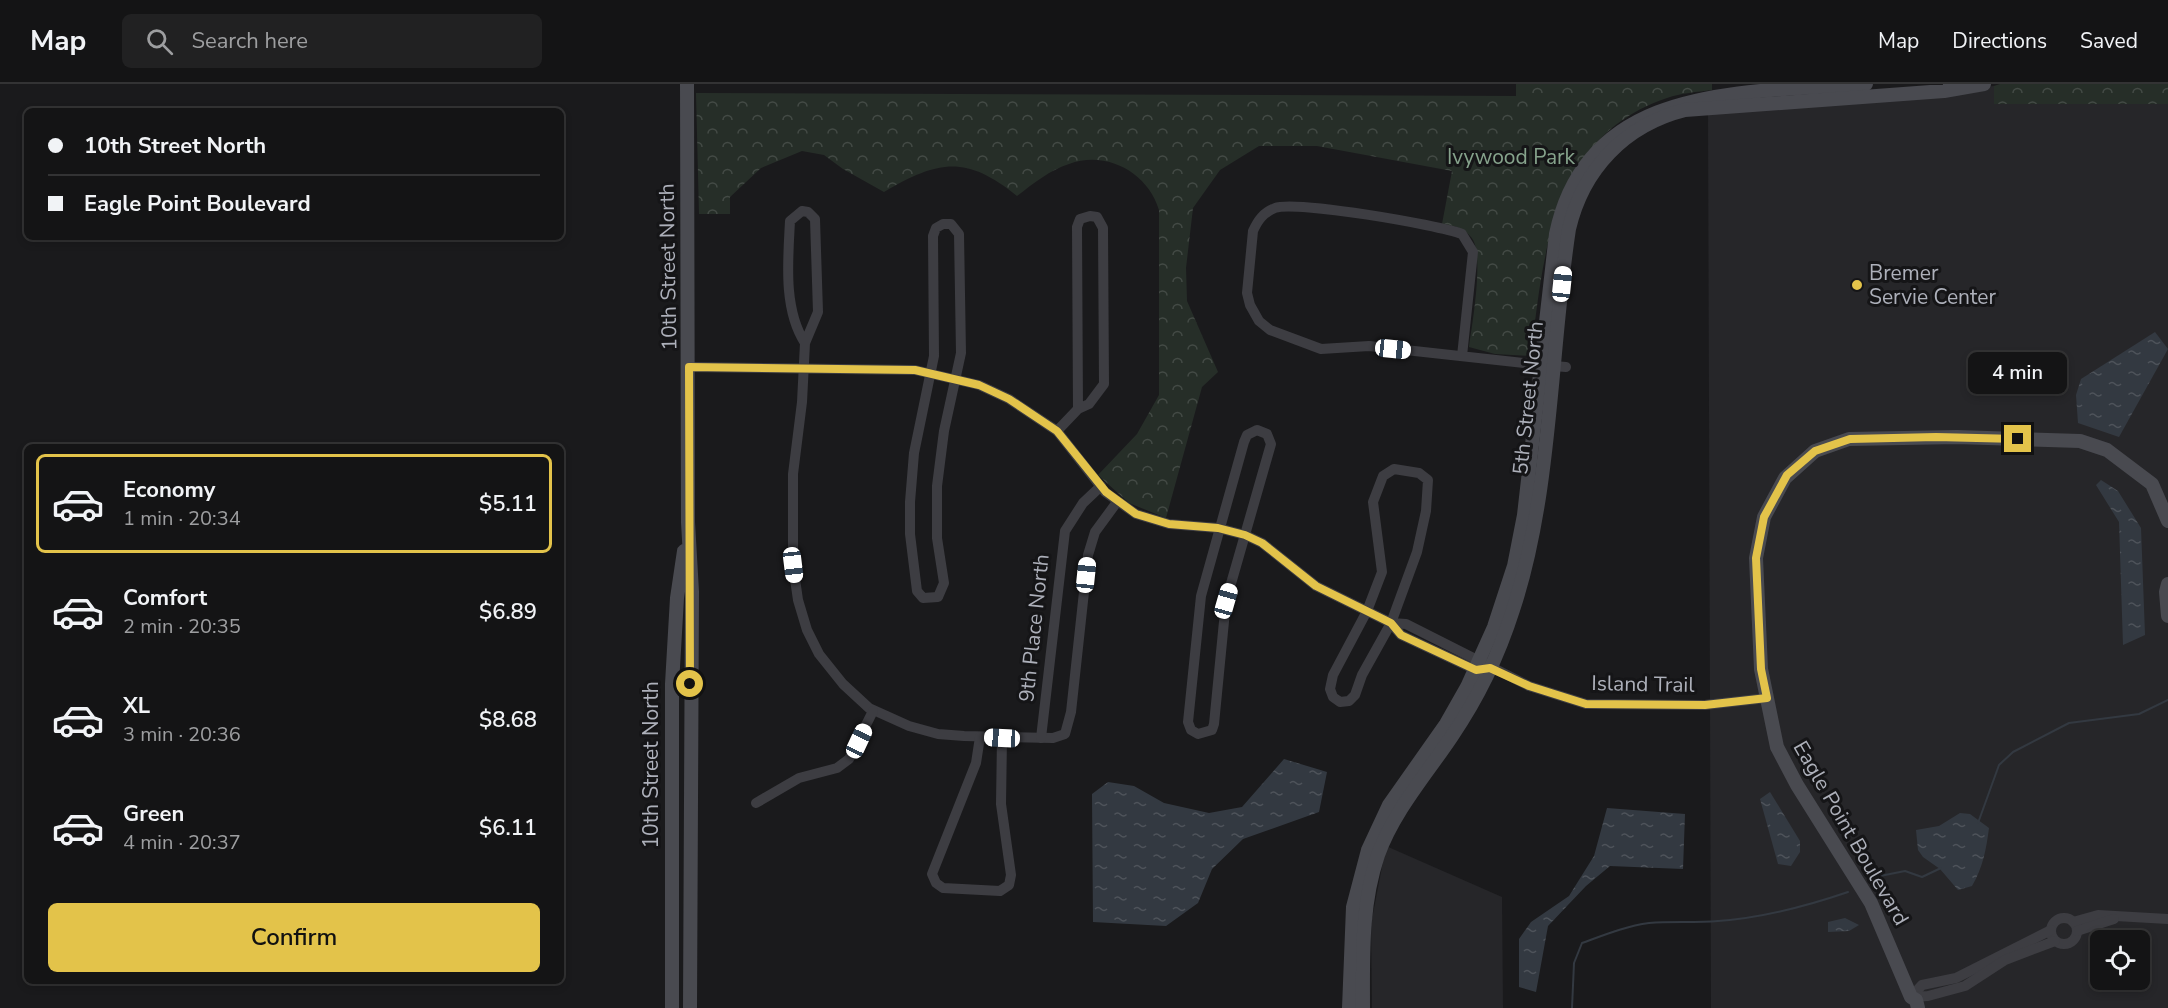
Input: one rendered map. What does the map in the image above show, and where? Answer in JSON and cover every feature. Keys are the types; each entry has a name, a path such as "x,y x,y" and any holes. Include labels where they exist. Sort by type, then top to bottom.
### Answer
{"street":[{"name":"10th Street North","path":"687,84 688,522 692,592 690,1008"},
{"name":"5th Street North","path":"1349,1008 1354,902 1370,843 1395,795 1446,724 1513,610 1529,554 1538,499 1572,215 1590,176 1613,147 1643,126 1685,110 1866,84"},
{"name":"5th Street North","path":"1841,89 1944,91 1984,84"},
{"path":"1462,356 1473,252 1462,234 1306,206 1276,207 1257,222 1253,231 1247,293 1250,305 1259,321 1270,330 1321,349 1370,346 1553,366"},
{"path":"805,343 794,326 790,305 790,221 802,211 813,215 815,219 818,312 805,343 793,474 793,565 798,600 807,630 819,654 843,684 873,711 938,734 1002,738 1060,736 1069,726 1088,555 1095,532 1117,502"},
{"path":"1057,431 1078,409 1089,404 1102,390 1104,378 1103,228 1097,217 1090,216 1080,219 1077,227 1078,409"},
{"path":"943,224 951,224 959,234 961,340 957,378 944,431 937,486 937,538 944,583 938,597 932,600 923,598 917,591 910,534 914,453 930,373 934,356 933,236 936,228 943,224"},
{"name":"Island Trail","path":"689,367 903,369 957,378 1009,399 1057,431 1101,486 1117,502 1136,514 1169,524 1218,528 1245,535 1262,543 1316,586 1391,623 1401,635 1548,693 1586,704 1705,705 1767,698"},
{"path":"1257,430 1262,431 1267,434 1271,444 1225,609 1214,724 1212,730 1198,734 1191,730 1188,722 1197,618 1218,528 1247,435 1257,430"},
{"name":"Eagle Point Boulevard","path":"1912,1004 1881,921 1777,747 1761,669 1756,558 1764,517 1787,475 1815,451 1850,439 1947,437 2080,441 2107,450 2152,484 2168,520"},
{"path":"1389,470 1419,473 1428,480 1429,486 1417,552 1391,623 1362,675 1356,695 1349,701 1340,702 1333,698 1330,689 1333,675 1367,611 1382,572 1372,502 1383,476 1389,470"},
{"name":"9th Place North","path":"1041,738 1065,531 1083,503 1101,486"},
{"name":"10th Street North","path":"672,1008 672,684 677,598 688,522"},
{"path":"2168,584 2166,592 2168,616"},
{"name":"5th Street North","path":"1363,1008 1363,922 1369,885 1378,854 1398,813 1459,725 1482,666"},
{"path":"756,802 799,778 837,768 849,759 873,711"},
{"path":"980,737 970,780 932,873 936,883 943,888 1000,891 1009,885 1011,875 1001,804 1002,738"},
{"path":"2075,926 2071,942 2063,944 2053,935 2053,923 2060,918 2075,926 2120,918 2168,919"},
{"path":"1912,1004 1922,985 1956,978 2053,935"}],"shaded area":[{"path":"1994,86 1994,104 2168,104 2168,1008 1711,1008 1708,111"},
{"path":"1386,846 1502,897 1503,1008 1372,1008 1371,924"}],"green space":[{"name":"Ivywood Park","path":"1516,84 1712,84 1712,90 1672,96 1629,116 1599,140 1577,169 1561,203 1549,239 1541,278 1531,356 1495,354 1469,347 1475,306 1477,257 1475,245 1465,231 1442,224 1452,171 1317,146 1259,146 1220,170 1193,208 1186,268 1187,301 1218,372 1202,387 1166,518 1129,503 1098,475 1137,434 1159,395 1159,210 1154,197 1136,175 1111,163 1083,160 1049,173 1017,196 999,183 967,168 937,168 903,181 884,192 843,169 824,155 802,151 761,168 730,197 730,214 699,214 696,93 1516,96"},
{"path":"2000,84 2168,84 2168,104 1994,104 1994,86"}],"water":[{"path":"2155,332 2168,349 2119,437 2078,423 2076,395 2081,379"},
{"path":"2101,480 2118,491 2141,528 2145,635 2123,645 2119,522 2096,485"},
{"path":"1284,759 1327,772 1319,812 1243,839 1212,869 1198,903 1166,926 1093,922 1092,794 1108,782 1134,786 1164,803 1209,813 1242,807"},
{"path":"1770,792 1800,841 1800,852 1791,866 1778,864 1760,799"},
{"path":"1607,808 1685,814 1683,869 1610,866 1586,886 1548,926 1536,992 1519,987 1519,939 1531,922 1569,896 1594,856"},
{"path":"1960,813 1970,814 1989,828 1984,858 1976,879 1972,886 1958,890 1940,869 1923,857 1918,850 1916,830 1939,826"},
{"path":"1845,918 1859,925 1849,931 1828,932 1828,922"}],"waterway":[{"path":"1978,823 1999,765 2013,752 2069,723 2139,714 2168,700"},
{"path":"1870,878 1905,871 1922,877 1941,868"},
{"path":"1572,1008 1574,963 1582,943 1640,924 1709,922 1751,917 1800,907 1848,892"}],"place":[{"name":"Bremer Servie Center","path":"1857,285"}],"route":[{"path":"690,684 692,592 688,522 689,367 915,370 979,385 1033,413 1057,431 1106,492 1136,514 1169,524 1225,529 1245,535 1262,543 1316,586 1391,623 1401,635 1476,670 1490,668 1529,686 1586,704 1705,705 1767,698 1761,669 1756,558 1764,517 1787,475 1815,451 1850,439 1936,437 2018,439"}]}
